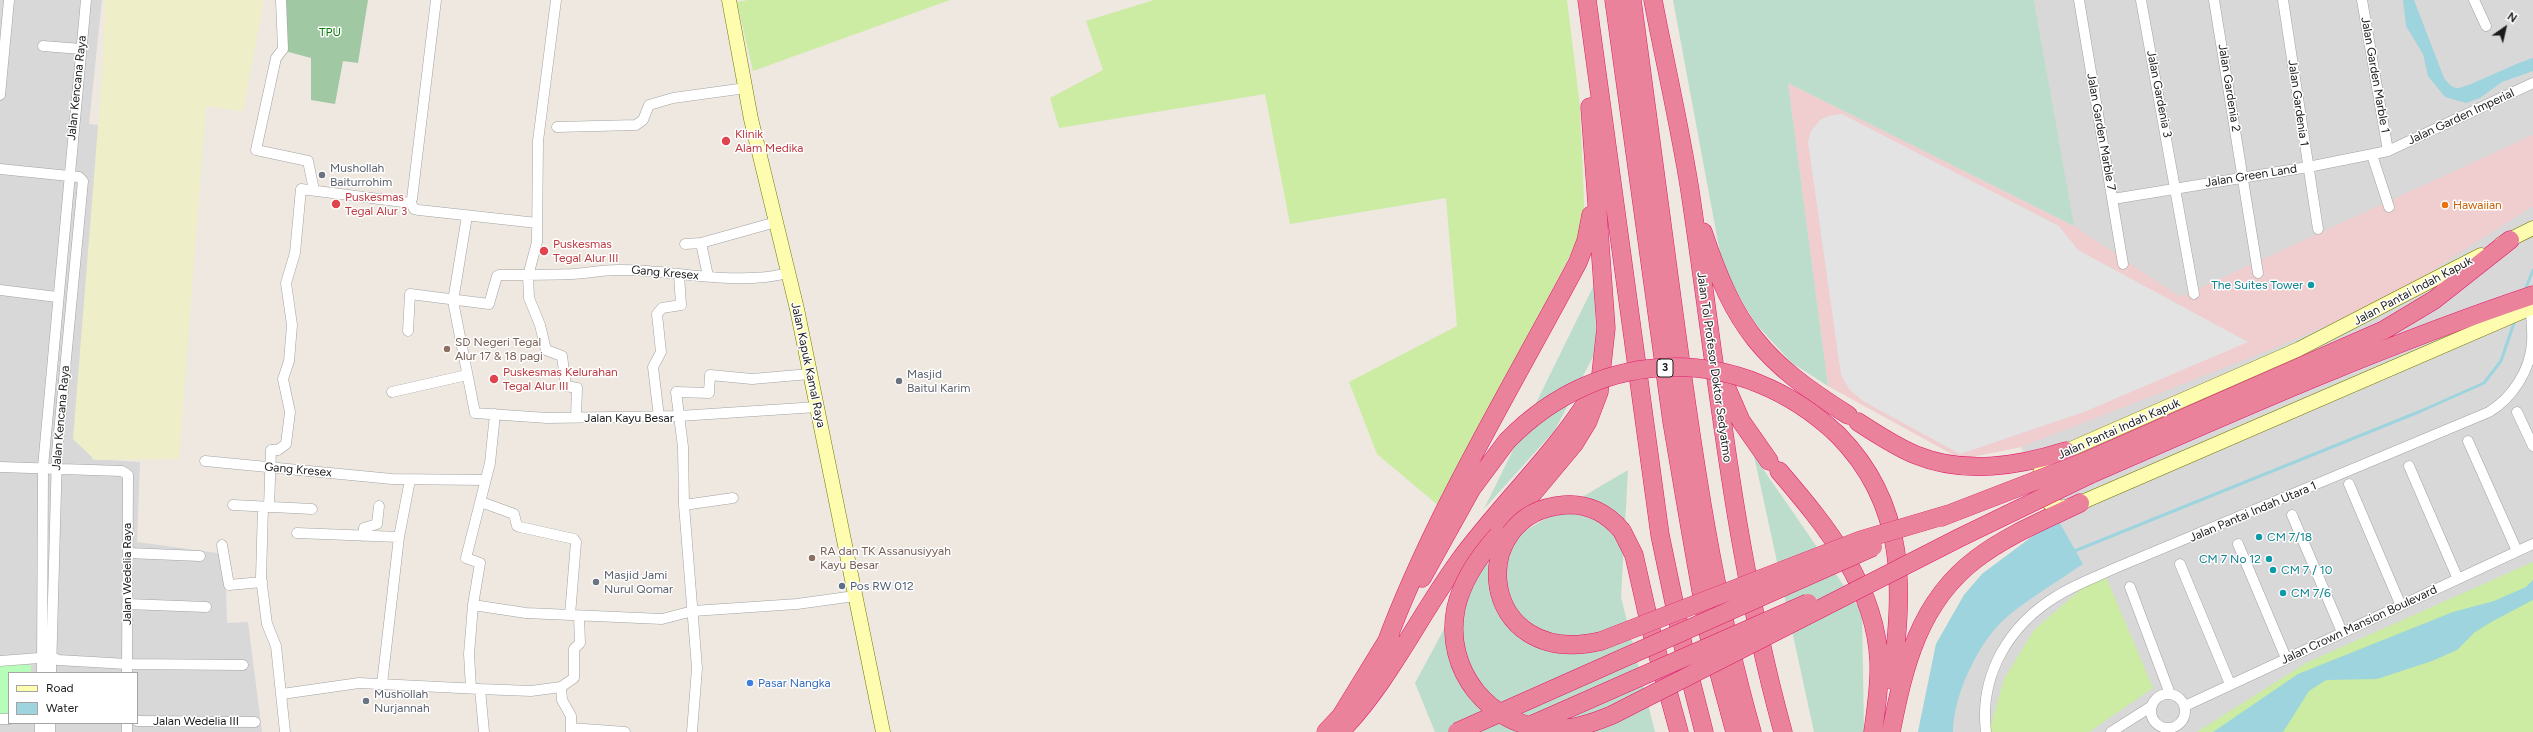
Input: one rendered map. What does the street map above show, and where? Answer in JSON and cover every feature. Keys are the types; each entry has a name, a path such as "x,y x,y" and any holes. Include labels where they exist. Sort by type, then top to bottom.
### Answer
{"highway":[{"path":"1583,0 1606,328 1602,374 1597,400 1584,430 1561,461 1474,565 1461,594 1454,624 1458,657 1472,687 1495,711 1520,724 1554,729 1578,726 1612,716 1959,538 2086,468 2384,330 2434,300 2510,240"},
{"path":"1587,0 1660,535 1688,669 1704,732"},
{"name":"3","path":"1614,0 1672,422 1709,636 1735,732"},
{"name":"3","path":"1632,0 1688,422 1720,601 1752,732"},
{"name":"Jalan Tol Profesor Doktor Sedyatmo","path":"1653,0 1689,189 1711,350 1738,528 1764,663 1783,732"},
{"path":"1689,189 1722,285 1750,334 1768,356 1796,381 1909,452 1948,464 1980,466 2009,465 2066,451"},
{"path":"1393,648 1404,595 1429,540 1578,262 1588,231 1596,190"},
{"path":"1679,732 1651,630 1634,555 1622,531 1601,512 1578,505 1547,508 1523,520 1507,540 1497,571 1501,600 1515,623 1526,633 1549,643 1574,646 1600,641 1860,540 1949,514 2086,468 2444,326 2527,304"},
{"path":"1711,350 1741,421 1756,446 1833,539 1862,590 1868,604 1877,642 1878,699 1873,732"},
{"path":"1340,732 1368,698 1469,494 1490,461 1506,441 1544,408 1587,384 1631,371 1679,367 1723,372 1755,381 1800,404 1838,435 1858,458 1876,487 1891,524 1897,548 1900,573 1898,626 1886,732"},
{"path":"1326,732 1393,648 1465,553 1577,417 1602,374"},
{"path":"1891,732 1902,677 1912,646 1926,617 1944,592 1966,568 1988,551 2080,503"},
{"path":"1457,732 1949,514"},
{"path":"1516,732 1959,538"},
{"path":"1313,732 1352,698"}],"main road":[{"name":"Jalan Kapuk Kamal Raya","path":"729,0 751,119 788,273 810,374 883,732"},
{"name":"Jalan Pantai Indah Kapuk","path":"2527,304 2498,322 2080,503 2064,507 2055,506 2042,496 2039,486 2039,477 2043,468 2051,460 2066,451 2299,349 2533,228"}],"street":[{"path":"0,96 3,41 9,0"},
{"name":"Jalan Kencana Raya","path":"51,672 47,660 43,467 68,176 86,0"},
{"path":"281,0 283,49 276,58 256,150 308,161 314,190"},
{"path":"412,199 436,0"},
{"path":"556,0 538,141 537,242 528,276 529,298 540,325 546,350 562,356 566,386 577,388 576,418"},
{"name":"Jalan Garden Marble 7","path":"2079,0 2123,264"},
{"name":"Jalan Gardenia 3","path":"2141,0 2194,294"},
{"name":"Jalan Gardenia 2","path":"2214,0 2258,273"},
{"name":"Jalan Gardenia 1","path":"2283,0 2318,229"},
{"name":"Jalan Garden Marble 1","path":"2362,0 2388,151"},
{"path":"2474,0 2486,26"},
{"path":"43,46 81,49"},
{"name":"Jalan Garden Imperial","path":"2388,151 2533,83"},
{"path":"557,127 636,125 643,120 649,105 673,98 746,88"},
{"name":"Jalan Green Land","path":"2113,200 2243,176 2308,167 2388,151"},
{"path":"2372,155 2389,207"},
{"path":"0,169 68,176"},
{"name":"Jalan Kencana Raya","path":"42,672 47,660 56,468 83,184 81,178 68,176"},
{"path":"286,732 276,646 267,624 262,582 266,507 271,468 271,450 278,450 286,444 290,412 283,379 289,362 292,325 286,283 295,253 301,189 412,203 414,209 419,210 537,223"},
{"path":"392,392 467,375 453,301 467,216"},
{"path":"685,244 701,243 776,222"},
{"path":"701,243 708,276"},
{"name":"Gang Kresex","path":"408,331 410,294 453,301 489,304 498,275 528,276 617,270 668,271 679,274 708,276 778,275 788,273"},
{"path":"659,417 653,367 662,352 657,314 662,308 681,305 679,274"},
{"path":"0,290 57,297"},
{"name":"Jalan Pantai Indah Utara 1","path":"1986,732 1983,711 1991,678 2004,645 2027,619 2057,596 2113,569 2482,415 2504,404 2516,387 2528,360 2532,343 2527,304"},
{"path":"810,374 752,379 710,375 709,393 676,392 679,416 817,407"},
{"name":"Jalan Kayu Besar","path":"467,375 475,413 576,418 679,416 683,447 684,506 697,668 692,732"},
{"path":"2517,412 2533,446"},
{"path":"484,732 469,654 473,605 480,563 466,558 481,502 484,480 490,463 495,414"},
{"path":"2468,441 2517,552"},
{"name":"Gang Kresex","path":"205,461 410,480"},
{"path":"2409,466 2458,579"},
{"path":"0,467 56,468"},
{"name":"Jalan Wedelia Raya","path":"56,468 122,471 128,475 127,669"},
{"path":"382,684 399,538 410,480 484,480"},
{"path":"2350,484 2400,606"},
{"path":"684,506 733,498"},
{"path":"282,694 359,683 531,691 561,687 574,678 574,649 580,643 574,615 576,542 574,539 517,526 514,514 481,502"},
{"path":"233,505 312,509"},
{"path":"363,536 364,528 377,524 379,506"},
{"path":"2292,515 2342,632"},
{"path":"297,533 399,538"},
{"path":"2238,544 2286,658"},
{"name":"Jalan Crown Mansion Boulevard","path":"2185,706 2533,544"},
{"path":"222,545 229,585 262,582"},
{"path":"128,553 200,556"},
{"path":"2180,564 2230,684"},
{"path":"2130,587 2170,694"},
{"path":"473,605 526,613 662,618 693,611 797,604 855,596"},
{"path":"127,604 206,606"},
{"path":"0,661 47,660 127,669 243,665"},
{"path":"561,687 562,700 571,716 571,730 625,732"},
{"path":"2111,732 2152,706 2161,695 2170,694 2179,698 2185,706 2183,720 2171,728 2157,724 2152,716 2152,706"},
{"name":"Jalan Wedelia III","path":"138,721 255,722"}],"shaded area":[{"path":"0,0 102,0 89,124 128,128 92,459 140,462 137,542 225,554 227,623 248,622 262,732 0,732"},
{"path":"2034,0 2533,0 2533,732 1918,732 1936,644 1964,595 1982,574 2057,518 2021,447 1961,459 1828,386 1788,83 2073,226"},
{"path":"1788,83 2074,226 2180,297 2533,135 2533,206 2386,300 2265,352 2021,447 1961,459 1828,386"},
{"path":"1842,114 2059,226 2078,250 2248,342 2084,412 1960,454 1863,401 1849,389 1841,375 1808,142 1811,131 1820,120 1828,116"}],"green space":[{"path":"105,0 264,0 243,111 206,106 179,459 95,460 73,439 103,64"},
{"name":"TPU","path":"285,0 368,0 358,63 343,61 335,104 311,100 311,58 285,51"},
{"path":"748,0 950,0 753,71 737,2"},
{"path":"1154,0 1567,0 1580,106 1585,227 1439,506 1377,454 1349,382 1457,326 1446,198 1290,224 1265,94 1059,128 1050,98 1103,70 1086,21"},
{"path":"1673,0 2034,0 2074,226 1788,83 1828,386 1792,363 1755,323 1723,269"},
{"path":"1594,285 1597,349 1555,430 1484,509"},
{"path":"1754,456 1862,612 1864,732 1814,732"},
{"path":"1628,470 1621,597 1655,732 1435,732 1415,683 1484,555"},
{"path":"2533,562 2533,732 2197,732 2306,663"},
{"path":"2103,570 2153,688 2089,732 1989,732 2004,679 2034,630"},
{"path":"0,665 31,665 31,672 8,672 8,717 0,717"}],"water":[{"path":"2403,0 2414,0 2444,78 2453,87 2462,87 2533,58 2533,71 2502,82 2480,98 2466,103 2445,97 2428,76 2423,54 2406,26"},
{"path":"2057,518 2083,564 2035,596 1997,626 1978,653 1963,685 1954,717 1953,732 1918,732 1936,644 1964,595 1982,574"},
{"path":"2533,580 2533,600 2475,632 2457,650 2432,661 2377,679 2326,680 2309,691 2283,732 2213,732 2298,674 2453,612 2494,601 2526,587"}],"waterway":[{"path":"2525,290 2533,270"},
{"path":"2072,552 2421,411 2484,383 2501,361 2515,320"}],"place":[{"name":"Klinik Alam Medika","path":"726,141"},
{"name":"Mushollah Baiturrohim","path":"322,175"},
{"name":"Puskesmas Tegal Alur 3","path":"336,204"},
{"name":"Hawaiian","path":"2445,205"},
{"name":"Puskesmas Tegal Alur III","path":"544,251"},
{"name":"The Suites Tower","path":"2311,285"},
{"name":"SD Negeri Tegal Alur 17 & 18 pagi","path":"447,349"},
{"name":"Puskesmas Kelurahan Tegal Alur III","path":"494,379"},
{"name":"Masjid Baitul Karim","path":"899,381"},
{"name":"CM 7/18","path":"2259,537"},
{"name":"RA dan TK Assanusiyyah Kayu Besar","path":"812,558"},
{"name":"CM 7 No 12","path":"2269,559"},
{"name":"CM 7 / 10","path":"2273,570"},
{"name":"Masjid Jami Nurul Qomar","path":"596,582"},
{"name":"Pos RW 012","path":"842,586"},
{"name":"CM 7/6","path":"2283,593"},
{"name":"Pasar Nangka","path":"750,683"},
{"name":"Mushollah Nurjannah","path":"366,701"}]}
